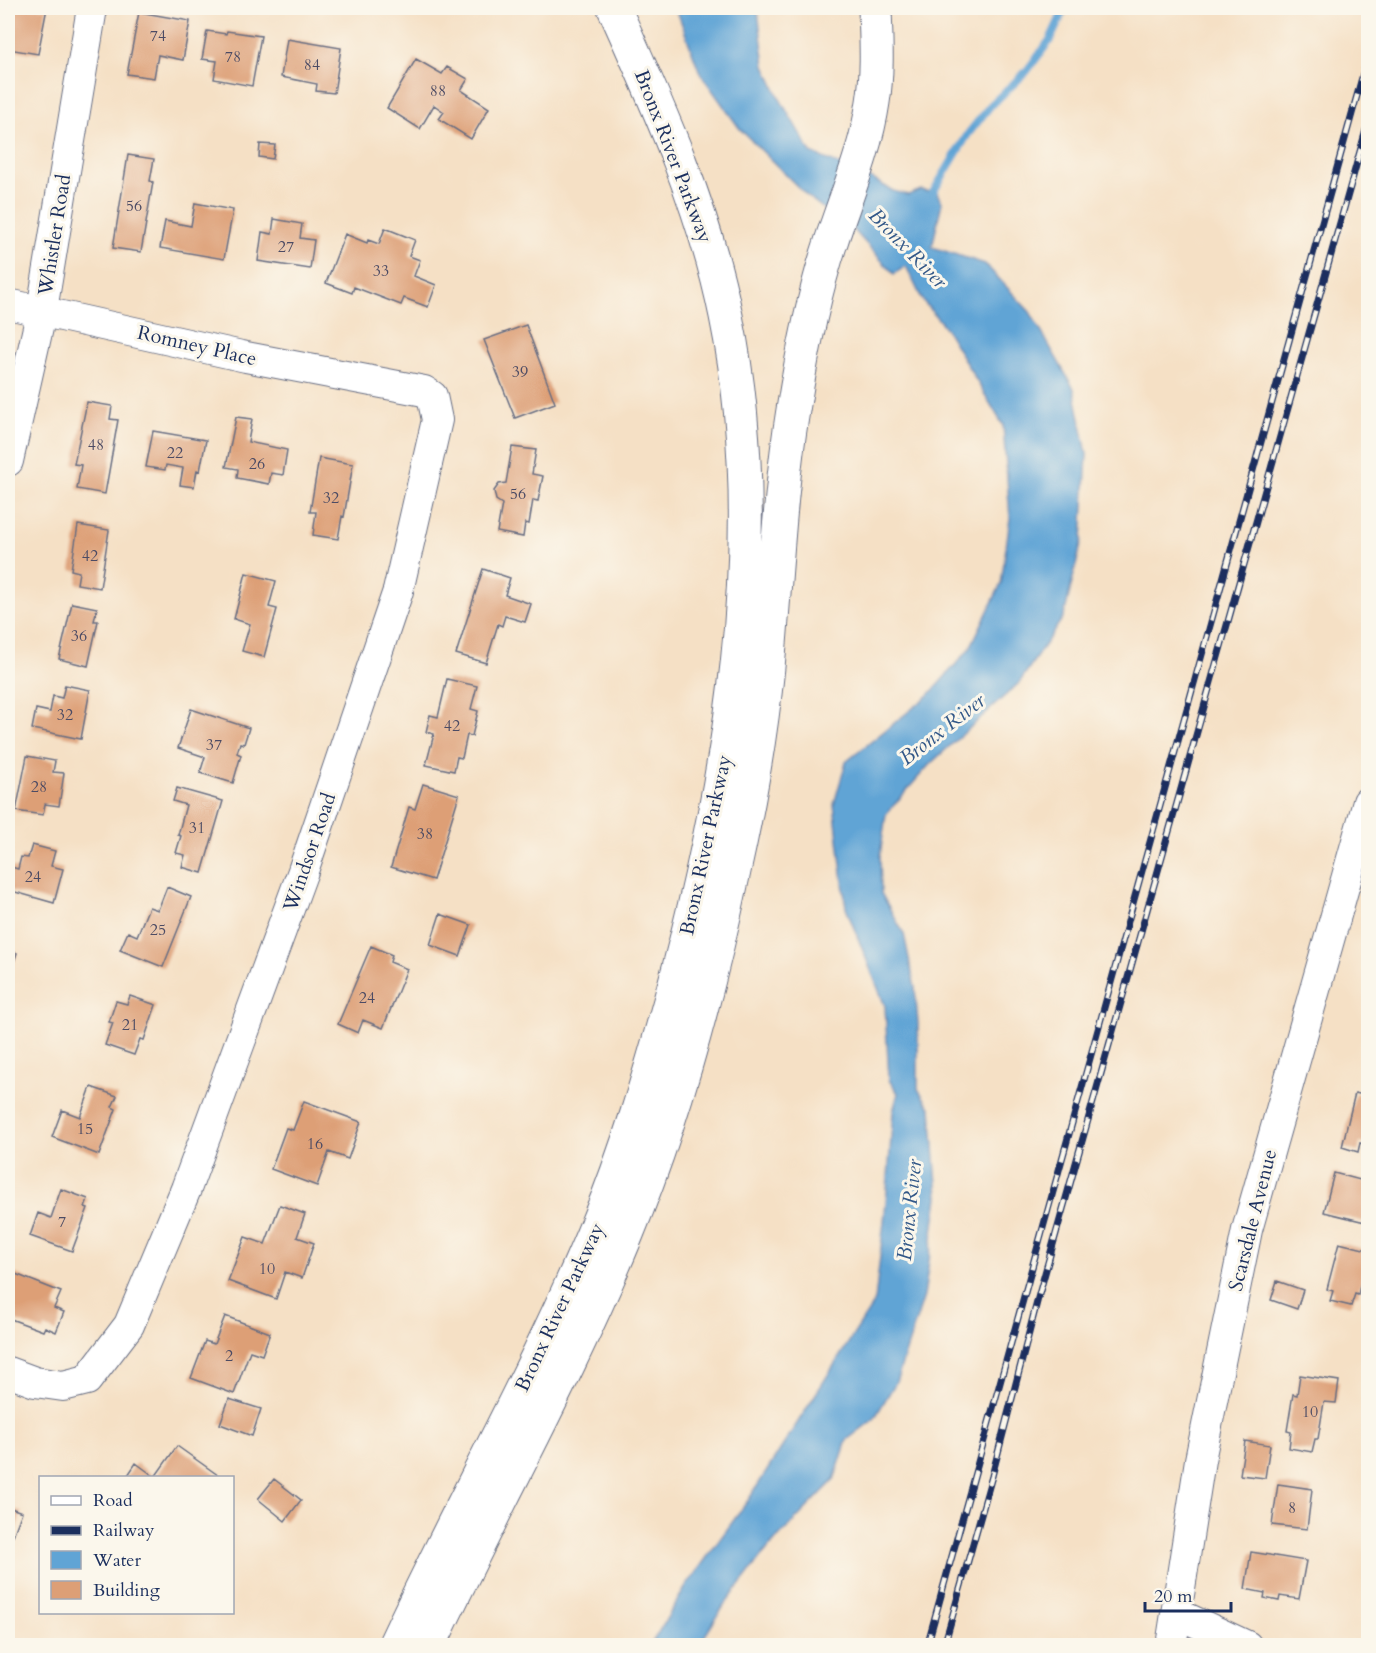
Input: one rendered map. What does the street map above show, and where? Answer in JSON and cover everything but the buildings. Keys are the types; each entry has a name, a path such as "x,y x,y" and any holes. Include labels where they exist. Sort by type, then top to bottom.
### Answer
{"highway":[{"name":"Bronx River Parkway","path":"394,1646 551,1328 616,1177 648,1078 689,928 711,827 731,713 740,621 745,517 740,412 729,328 714,262 698,209 662,114 614,8"},
{"name":"Bronx River Parkway","path":"429,1646 565,1372 609,1277 629,1230 661,1141 694,1031 733,876 754,774 766,680 780,514 793,410 810,322 829,247 864,140 874,99 875,8"}],"street":[{"name":"Whistler Road","path":"8,461 42,310 92,8"},
{"name":"Romney Place","path":"8,304 246,357 387,384"},
{"name":"Windsor Road","path":"8,1372 35,1382 63,1386 87,1380 129,1325 186,1189 303,871 398,591 437,420 432,396 424,391 387,384"},
{"name":"Scarsdale Avenue","path":"1171,1646 1178,1614 1200,1460 1247,1230 1368,802"},
{"path":"1178,1614 1247,1646"}],"water":[{"name":"Bronx River","path":"676,8 756,8 765,66 780,99 811,153 869,177 893,191 908,195 921,190 937,193 942,202 932,247 985,264 1030,312 1074,389 1087,454 1082,540 1064,616 1019,683 930,764 886,814 880,856 881,893 904,934 915,988 918,1024 918,1089 931,1109 938,1197 924,1296 896,1382 874,1419 847,1440 834,1480 769,1547 727,1601 699,1645 650,1646 687,1585 749,1499 875,1301 893,1112 898,1093 889,1080 885,1006 846,908 834,804 846,762 929,695 970,648 1001,584 1010,518 1003,425 944,326 923,301 906,266 894,274 851,227 807,196 740,129 700,73"}],"waterway":[{"path":"929,199 968,134 990,106 1026,72 1050,40 1065,8"}],"railway":[{"path":"927,1646 1368,56"},
{"path":"944,1646 992,1476 1038,1298 1368,123"}]}
